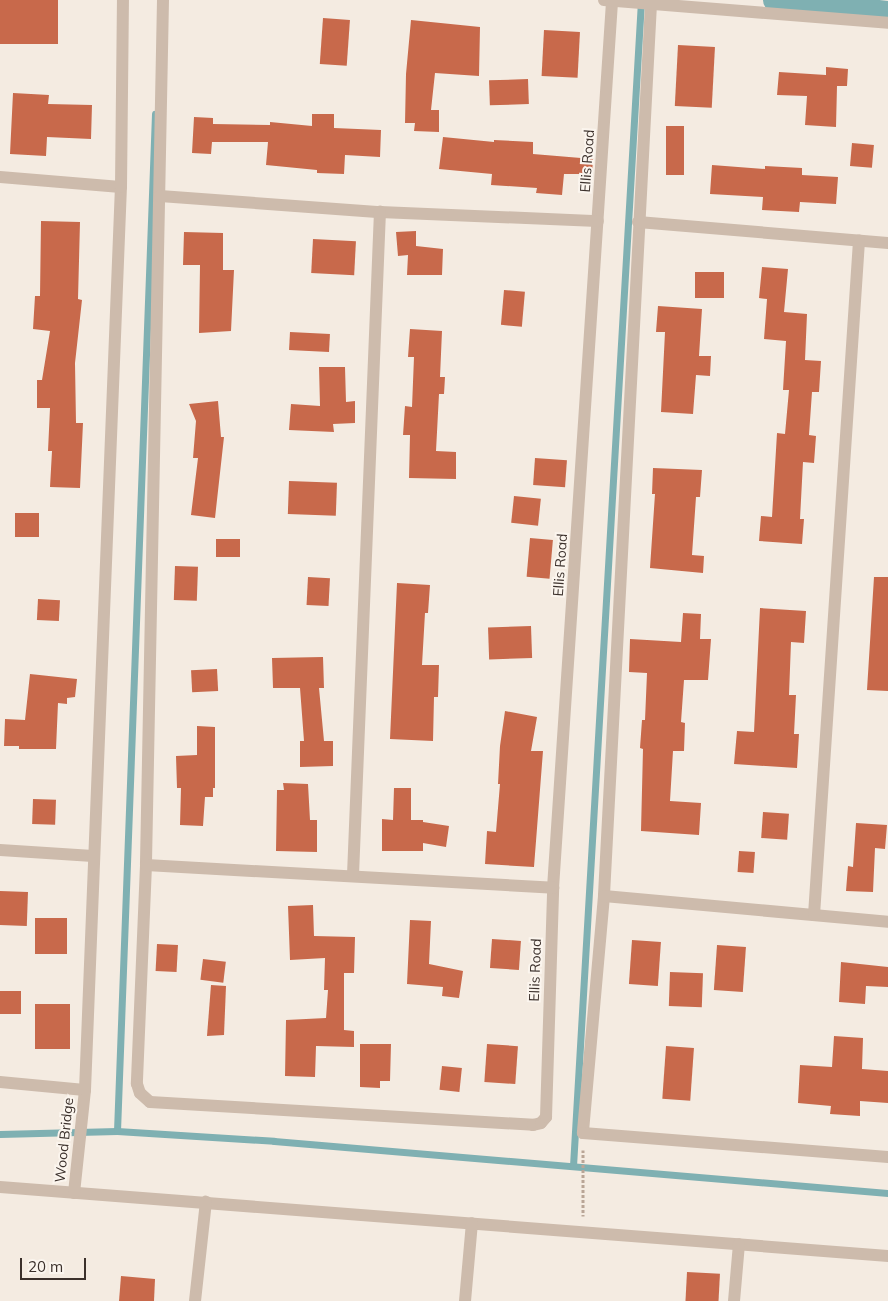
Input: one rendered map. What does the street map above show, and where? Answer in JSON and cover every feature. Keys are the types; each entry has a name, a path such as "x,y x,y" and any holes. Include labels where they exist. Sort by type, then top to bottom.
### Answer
{"street":[{"name":"Wood Bridge","path":"74,1187 85,1090 121,187 123,0"},
{"path":"163,0 146,865 354,875 553,888"},
{"path":"604,0 888,23"},
{"name":"Ellis Road","path":"146,865 138,1084 140,1094 150,1102 533,1125 541,1122 546,1117 553,888 612,1"},
{"path":"650,4 604,896 583,1133 888,1157"},
{"path":"0,177 121,187"},
{"path":"160,196 380,212 598,220"},
{"path":"354,875 380,212"},
{"path":"638,222 888,243"},
{"path":"814,916 859,240"},
{"path":"0,850 94,856"},
{"path":"604,896 888,922"},
{"path":"0,1082 85,1090"},
{"path":"0,1187 74,1187 206,1202 888,1256"},
{"path":"196,1301 206,1202"},
{"path":"465,1301 472,1223"},
{"path":"734,1301 739,1244"}],"path":[{"path":"583,1133 583,1232"}],"building":[{"path":"0,0 58,0 58,44 0,44"},
{"path":"323,18 350,20 347,66 320,64"},
{"path":"411,20 480,27 479,76 435,73 431,110 439,110 439,132 414,131 415,123 405,123 406,74"},
{"path":"544,30 580,32 578,78 542,76"},
{"path":"678,45 715,47 712,108 675,106"},
{"path":"826,67 848,69 847,86 837,86 836,127 805,125 807,96 777,95 779,72 826,75"},
{"path":"528,79 529,104 490,105 489,80"},
{"path":"13,93 49,95 48,104 92,105 91,139 47,137 46,156 10,154"},
{"path":"312,114 334,114 334,128 381,130 380,157 345,155 344,174 317,173 317,170 266,165 268,142 212,142 211,154 192,153 194,117 213,118 213,124 270,125 270,122 312,126"},
{"path":"666,126 684,126 684,175 666,175"},
{"path":"443,137 494,142 494,140 533,142 533,154 593,159 592,174 564,174 562,195 536,193 537,188 491,185 492,174 439,169"},
{"path":"852,143 874,145 872,168 850,166"},
{"path":"712,165 765,169 765,166 802,168 802,175 838,177 836,204 800,202 799,212 762,210 763,197 710,194"},
{"path":"41,221 80,222 78,299 82,300 75,363 76,423 83,423 80,488 50,487 52,451 48,451 50,408 37,408 37,380 42,380 50,331 33,329 35,296 40,296"},
{"path":"416,231 416,246 443,249 442,275 407,275 408,255 398,256 396,232"},
{"path":"184,232 223,233 223,270 234,270 231,331 199,333 200,265 183,265"},
{"path":"313,239 356,241 354,275 311,273"},
{"path":"762,267 788,269 784,312 807,314 805,360 821,361 819,392 812,392 809,435 816,436 814,463 803,462 800,519 804,519 802,544 759,541 761,516 772,517 777,433 785,434 789,390 783,390 786,341 764,339 767,299 759,298"},
{"path":"695,272 724,272 724,298 695,298"},
{"path":"504,290 525,292 522,327 501,325"},
{"path":"658,306 702,309 699,356 711,356 710,376 696,375 693,414 661,412 665,332 656,332"},
{"path":"410,329 442,331 440,377 445,377 444,394 439,394 436,451 456,452 456,479 409,478 410,435 403,435 405,406 412,407 414,357 408,357"},
{"path":"290,332 330,334 329,352 289,350"},
{"path":"319,367 345,367 346,402 355,401 355,423 333,424 334,432 289,430 291,404 320,406"},
{"path":"218,401 221,437 224,437 215,518 191,515 198,458 193,458 196,421 189,404"},
{"path":"535,458 567,460 565,487 533,485"},
{"path":"653,468 702,470 700,497 696,497 692,555 704,556 703,573 650,568 655,494 652,494"},
{"path":"289,481 337,483 336,516 288,514"},
{"path":"514,496 541,499 538,526 511,523"},
{"path":"15,513 39,513 39,537 15,537"},
{"path":"530,538 553,540 550,579 527,577"},
{"path":"216,539 240,539 240,557 216,557"},
{"path":"175,566 198,567 197,601 174,600"},
{"path":"308,577 330,578 329,606 307,605"},
{"path":"874,577 888,577 888,691 867,690"},
{"path":"397,583 430,585 428,613 425,613 422,665 439,665 438,697 434,697 433,741 390,739"},
{"path":"38,599 60,600 59,621 37,620"},
{"path":"760,608 806,611 804,643 791,642 789,695 796,695 794,734 799,734 797,768 734,764 737,731 754,732"},
{"path":"683,613 701,614 700,639 711,639 708,680 684,680 681,722 685,723 684,751 673,751 670,801 701,803 699,835 641,831 643,749 640,748 642,720 645,720 647,673 629,672 630,639 681,642"},
{"path":"531,626 532,658 489,659 488,628"},
{"path":"323,657 324,688 319,688 324,741 333,741 333,766 300,767 300,741 304,741 300,688 273,688 272,658"},
{"path":"217,669 218,691 192,692 191,670"},
{"path":"30,674 77,679 75,697 67,698 67,704 58,703 56,749 19,749 19,746 4,746 5,719 25,720"},
{"path":"505,711 537,717 531,751 543,751 534,867 485,864 487,831 496,832 500,784 498,784 500,746"},
{"path":"197,726 215,727 215,788 213,788 213,797 205,797 203,826 180,825 181,788 177,788 176,756 197,755"},
{"path":"283,783 308,784 310,820 317,820 317,852 276,851 277,790 284,790"},
{"path":"394,788 411,788 411,820 423,820 423,822 449,826 446,847 423,843 423,851 382,851 382,819 393,820"},
{"path":"33,799 56,800 55,825 32,824"},
{"path":"763,812 789,814 787,840 761,838"},
{"path":"856,823 887,825 885,849 875,848 873,892 846,891 848,866 853,867"},
{"path":"739,851 755,852 753,873 738,872"},
{"path":"0,891 28,892 27,926 0,925"},
{"path":"313,905 314,936 355,937 354,973 344,973 344,1030 354,1031 354,1047 316,1046 315,1077 285,1076 286,1020 326,1018 328,990 324,990 325,958 290,960 288,906"},
{"path":"35,918 67,918 67,954 35,954"},
{"path":"410,920 431,921 429,964 463,971 459,998 442,996 443,987 407,984"},
{"path":"492,939 521,941 519,970 490,968"},
{"path":"632,940 661,942 658,986 629,984"},
{"path":"157,944 178,945 177,972 156,971"},
{"path":"717,945 746,947 743,992 714,990"},
{"path":"203,959 226,962 223,983 200,980"},
{"path":"841,962 888,967 888,987 866,986 865,1004 839,1002"},
{"path":"670,972 703,973 702,1007 669,1006"},
{"path":"211,985 226,986 224,1035 207,1036"},
{"path":"0,991 21,991 21,1014 0,1014"},
{"path":"35,1004 70,1004 70,1049 35,1049"},
{"path":"834,1036 863,1038 862,1069 888,1071 888,1103 860,1101 860,1116 830,1114 831,1106 798,1103 800,1065 832,1067"},
{"path":"360,1044 391,1044 390,1081 380,1081 380,1088 360,1087"},
{"path":"487,1044 518,1046 515,1084 484,1082"},
{"path":"666,1046 694,1048 690,1101 662,1099"},
{"path":"442,1066 462,1068 459,1092 439,1090"},
{"path":"687,1272 720,1274 719,1301 685,1301"},
{"path":"121,1276 155,1279 154,1301 119,1301"}],"waterway":[{"path":"775,0 888,13"},
{"path":"573,1166 641,1"},
{"path":"117,1131 155,114"},
{"path":"0,1134 117,1131 274,1141 888,1193"}]}
